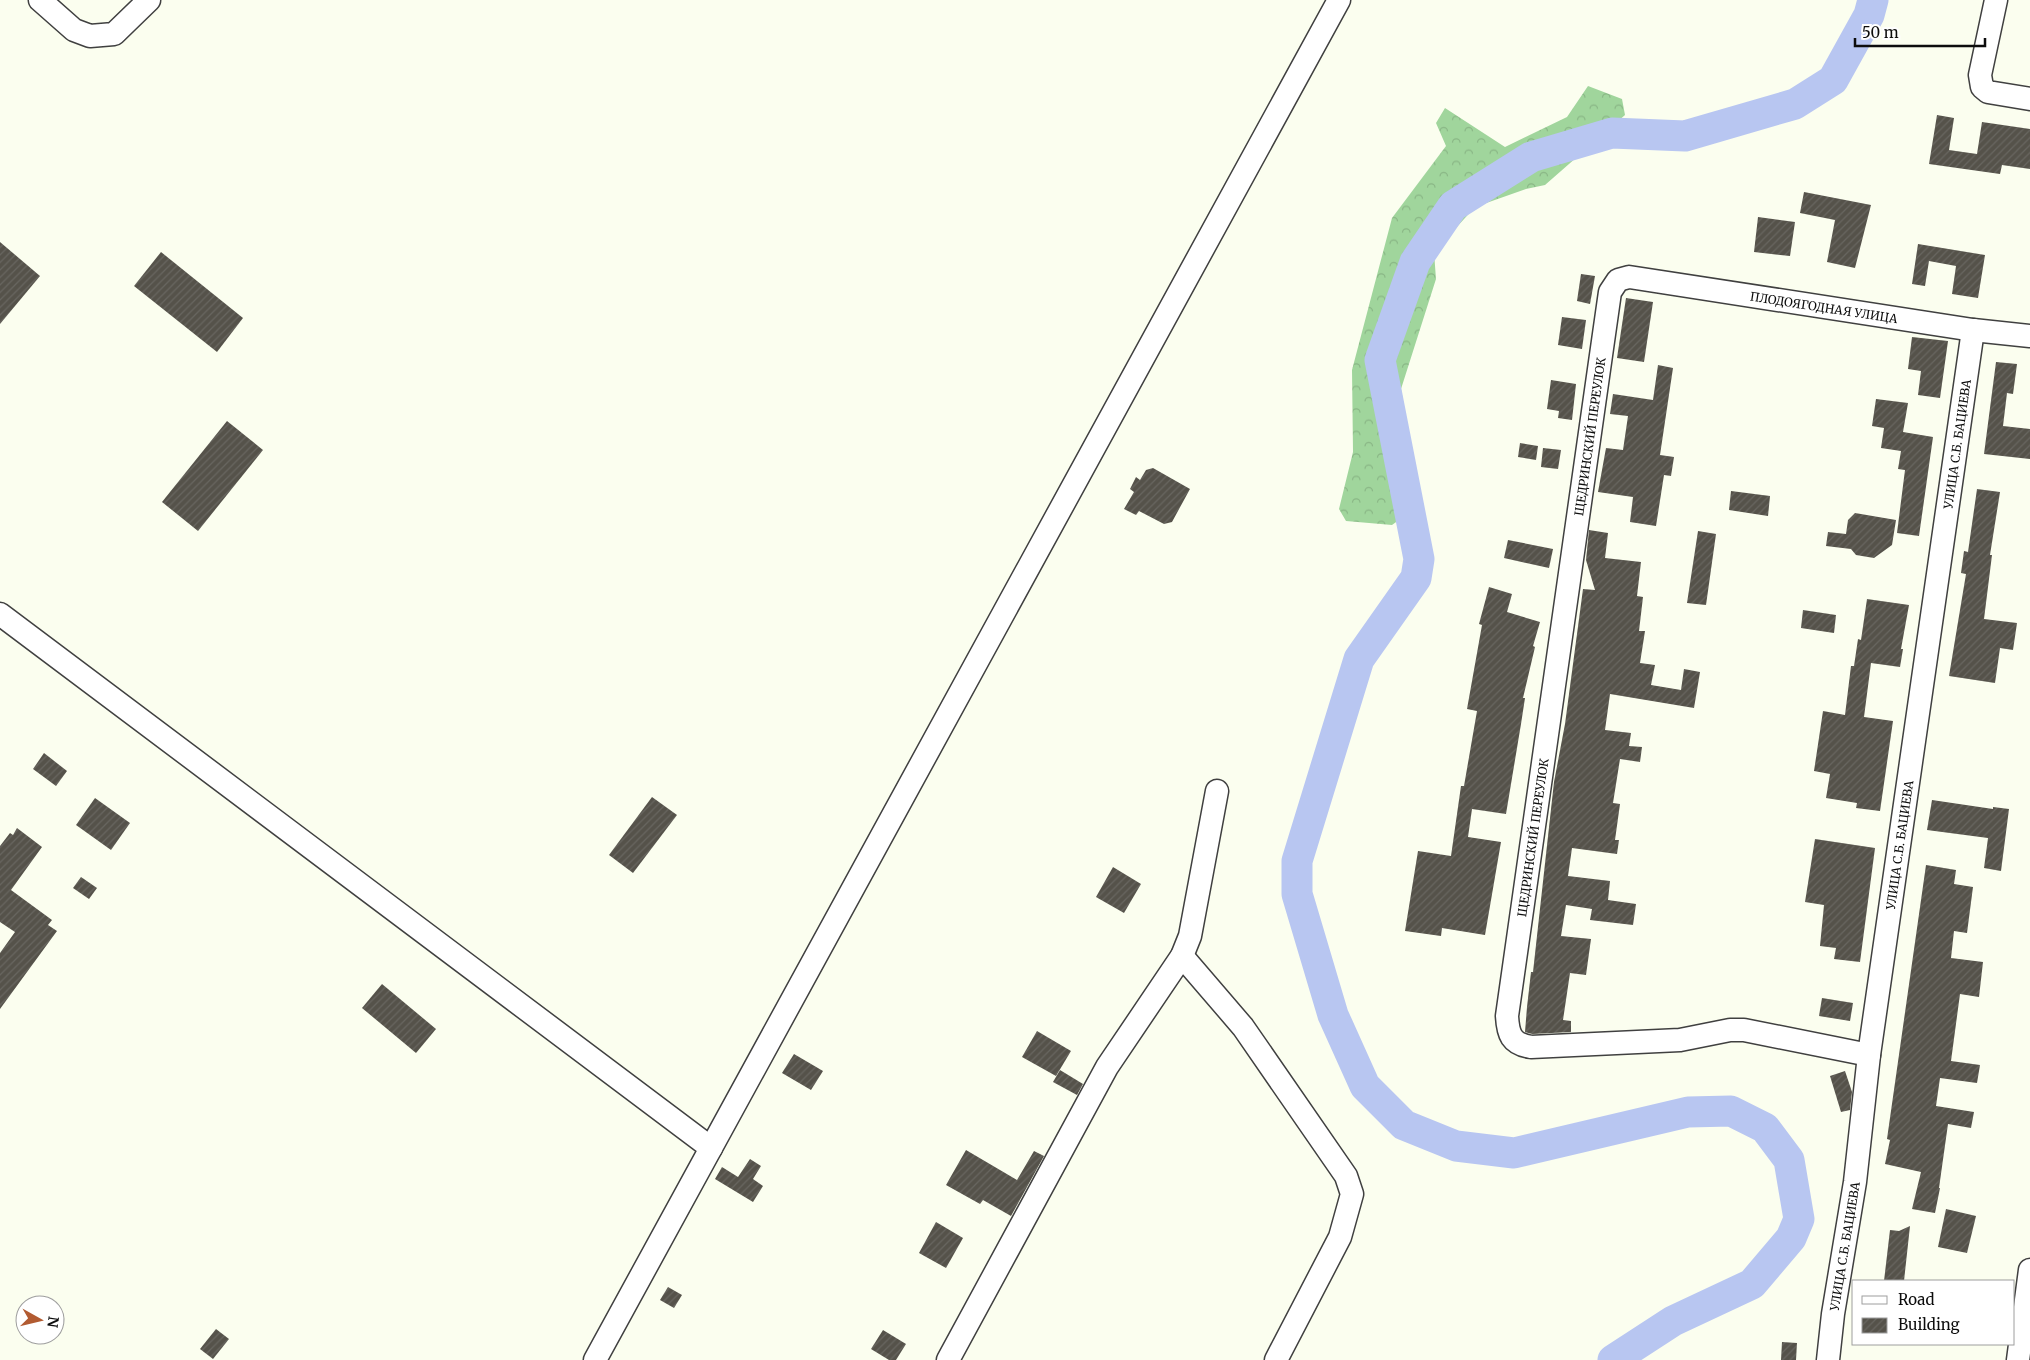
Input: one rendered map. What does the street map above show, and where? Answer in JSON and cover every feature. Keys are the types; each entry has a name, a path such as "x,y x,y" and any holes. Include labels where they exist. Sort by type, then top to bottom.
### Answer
{"street":[{"path":"40,0 74,30 90,36 114,34 148,0"},
{"path":"595,1360 1339,0"},
{"path":"1996,0 1980,75 1982,87 1988,92 2030,99"},
{"name":"ПЛОДОЯГОДНАЯ УЛИЦА","path":"1618,280 1629,277 1973,330 2030,336"},
{"name":"ЩЕДРИНСКИЙ ПЕРЕУЛОК","path":"1618,280 1610,292 1507,1016 1508,1027 1512,1039 1520,1045 1531,1047 1680,1040 1730,1030 1744,1030 1868,1055"},
{"name":"УЛИЦА С.Б. БАЦИЕВА","path":"1828,1360 1833,1314 1855,1182 1868,1055 1973,330"},
{"path":"0,614 711,1148"},
{"path":"948,1360 1107,1067 1182,956 1190,936 1217,791"},
{"path":"1182,956 1243,1027 1346,1176 1352,1194 1340,1237 1276,1360"},
{"path":"2018,1360 2030,1270"}],"green space":[{"path":"1588,86 1622,99 1625,115 1545,185 1526,189 1475,207 1434,252 1436,279 1401,389 1421,504 1392,525 1346,521 1339,509 1353,452 1352,370 1392,218 1446,146 1436,123 1445,108 1505,147 1567,117"}],"building":[{"path":"1937,115 1954,118 1949,150 1977,154 1982,122 2030,129 2030,169 2002,165 2000,174 1929,164"},
{"path":"1804,192 1871,205 1855,268 1827,262 1835,220 1800,213"},
{"path":"1758,217 1795,222 1790,256 1754,252"},
{"path":"0,242 40,276 0,324"},
{"path":"1918,244 1985,255 1978,298 1952,294 1956,266 1929,261 1925,286 1912,284"},
{"path":"161,252 243,318 217,352 134,286"},
{"path":"1581,274 1595,276 1590,304 1577,301"},
{"path":"1626,298 1653,302 1644,362 1617,358"},
{"path":"1562,317 1586,320 1582,349 1558,345"},
{"path":"1912,337 1948,341 1940,398 1918,395 1921,371 1908,369"},
{"path":"1996,362 2017,364 2013,394 2007,393 2003,426 2030,429 2030,459 1984,454"},
{"path":"1658,365 1673,368 1660,455 1674,457 1671,476 1664,475 1656,526 1630,522 1633,497 1598,492 1606,448 1623,450 1628,416 1610,414 1613,394 1653,400"},
{"path":"1551,380 1576,384 1572,420 1558,418 1559,411 1547,409"},
{"path":"1876,399 1908,403 1903,432 1933,437 1919,536 1897,533 1905,470 1898,469 1901,451 1881,448 1884,428 1872,426"},
{"path":"227,421 263,450 198,531 162,502"},
{"path":"1520,443 1538,446 1536,460 1518,457"},
{"path":"1543,448 1561,450 1558,469 1541,467"},
{"path":"1153,468 1190,489 1172,522 1164,524 1139,511 1136,515 1124,509 1134,492 1130,489 1136,477 1140,480 1146,470"},
{"path":"1977,489 2000,492 1990,555 1992,555 1984,619 2017,623 2013,650 2000,648 1995,683 1949,676 1966,574 1961,573 1964,551 1968,552"},
{"path":"1731,491 1770,496 1768,516 1729,510"},
{"path":"1855,513 1896,520 1892,545 1874,558 1856,555 1851,549 1826,546 1828,532 1846,534 1848,520"},
{"path":"1589,530 1608,533 1605,558 1641,562 1637,596 1643,597 1639,631 1645,631 1640,663 1655,665 1651,685 1681,690 1684,669 1700,672 1694,708 1610,694 1605,730 1631,733 1629,746 1642,747 1640,762 1620,759 1613,803 1620,804 1615,840 1619,840 1617,854 1572,848 1568,876 1610,881 1608,900 1636,904 1633,925 1590,920 1592,909 1566,905 1561,936 1591,939 1586,975 1570,973 1563,1020 1571,1021 1571,1032 1532,1034 1525,1032 1527,1007 1531,972 1533,972 1554,782 1565,724 1583,589 1595,590 1586,560"},
{"path":"1698,531 1716,534 1706,605 1687,603"},
{"path":"1508,540 1553,549 1549,568 1504,558"},
{"path":"1489,587 1512,594 1507,612 1540,622 1533,646 1535,647 1523,698 1525,698 1506,814 1472,809 1468,837 1501,842 1485,935 1442,928 1441,936 1405,931 1418,851 1451,856 1461,786 1464,786 1477,711 1467,709 1482,625 1479,624"},
{"path":"1867,599 1909,605 1901,649 1903,649 1900,667 1871,663 1864,717 1893,721 1880,811 1856,808 1857,803 1826,798 1830,774 1814,771 1823,711 1845,715 1851,666 1854,666 1858,639 1861,640"},
{"path":"1803,610 1836,615 1834,633 1801,628"},
{"path":"44,753 67,771 56,786 33,769"},
{"path":"652,797 677,815 633,873 609,855"},
{"path":"95,798 130,823 111,850 76,825"},
{"path":"1932,800 1993,809 1993,807 2009,809 2001,871 1984,868 1988,838 1927,830"},
{"path":"17,828 42,847 11,890 52,920 48,925 57,931 0,1009 0,953 15,932 0,922 0,846 10,833 13,835"},
{"path":"1815,839 1875,848 1860,962 1834,959 1836,948 1820,946 1824,905 1805,902"},
{"path":"1926,865 1956,870 1954,884 1973,887 1967,933 1954,931 1951,958 1983,962 1979,997 1960,994 1951,1061 1980,1065 1977,1083 1940,1078 1936,1106 1974,1112 1971,1128 1948,1124 1935,1213 1912,1209 1921,1172 1885,1164 1890,1140 1887,1139"},
{"path":"1113,867 1141,884 1124,913 1096,897"},
{"path":"81,877 97,888 89,899 73,888"},
{"path":"382,984 436,1029 416,1053 362,1008"},
{"path":"1822,998 1853,1003 1850,1021 1819,1016"},
{"path":"1037,1031 1071,1051 1056,1076 1022,1057"},
{"path":"794,1054 823,1071 811,1090 782,1073"},
{"path":"1060,1070 1083,1084 1077,1095 1053,1082"},
{"path":"1845,1071 1852,1092 1850,1110 1841,1112 1830,1076"},
{"path":"966,1150 1017,1180 1034,1151 1044,1156 1011,1216 983,1200 980,1204 946,1185"},
{"path":"750,1159 761,1166 753,1179 763,1186 753,1202 715,1179 722,1167 738,1177"},
{"path":"1946,1209 1976,1216 1967,1253 1938,1247"},
{"path":"936,1222 963,1238 946,1268 919,1253"},
{"path":"1910,1226 1904,1280 1884,1280 1890,1230 1899,1231"},
{"path":"668,1287 682,1295 674,1308 660,1300"},
{"path":"216,1329 229,1339 213,1359 200,1349"},
{"path":"883,1330 906,1344 896,1360 889,1360 871,1349"},
{"path":"1782,1342 1797,1343 1796,1360 1781,1360"}],"waterway":[{"path":"1613,1360 1673,1321 1752,1284 1791,1238 1799,1219 1789,1160 1765,1128 1731,1111 1688,1112 1514,1153 1456,1146 1404,1125 1365,1086 1333,1015 1297,894 1297,861 1359,659 1416,578 1419,559 1380,360 1415,262 1453,206 1531,157 1612,133 1685,136 1795,104 1833,80 1869,15 1873,0"}]}
